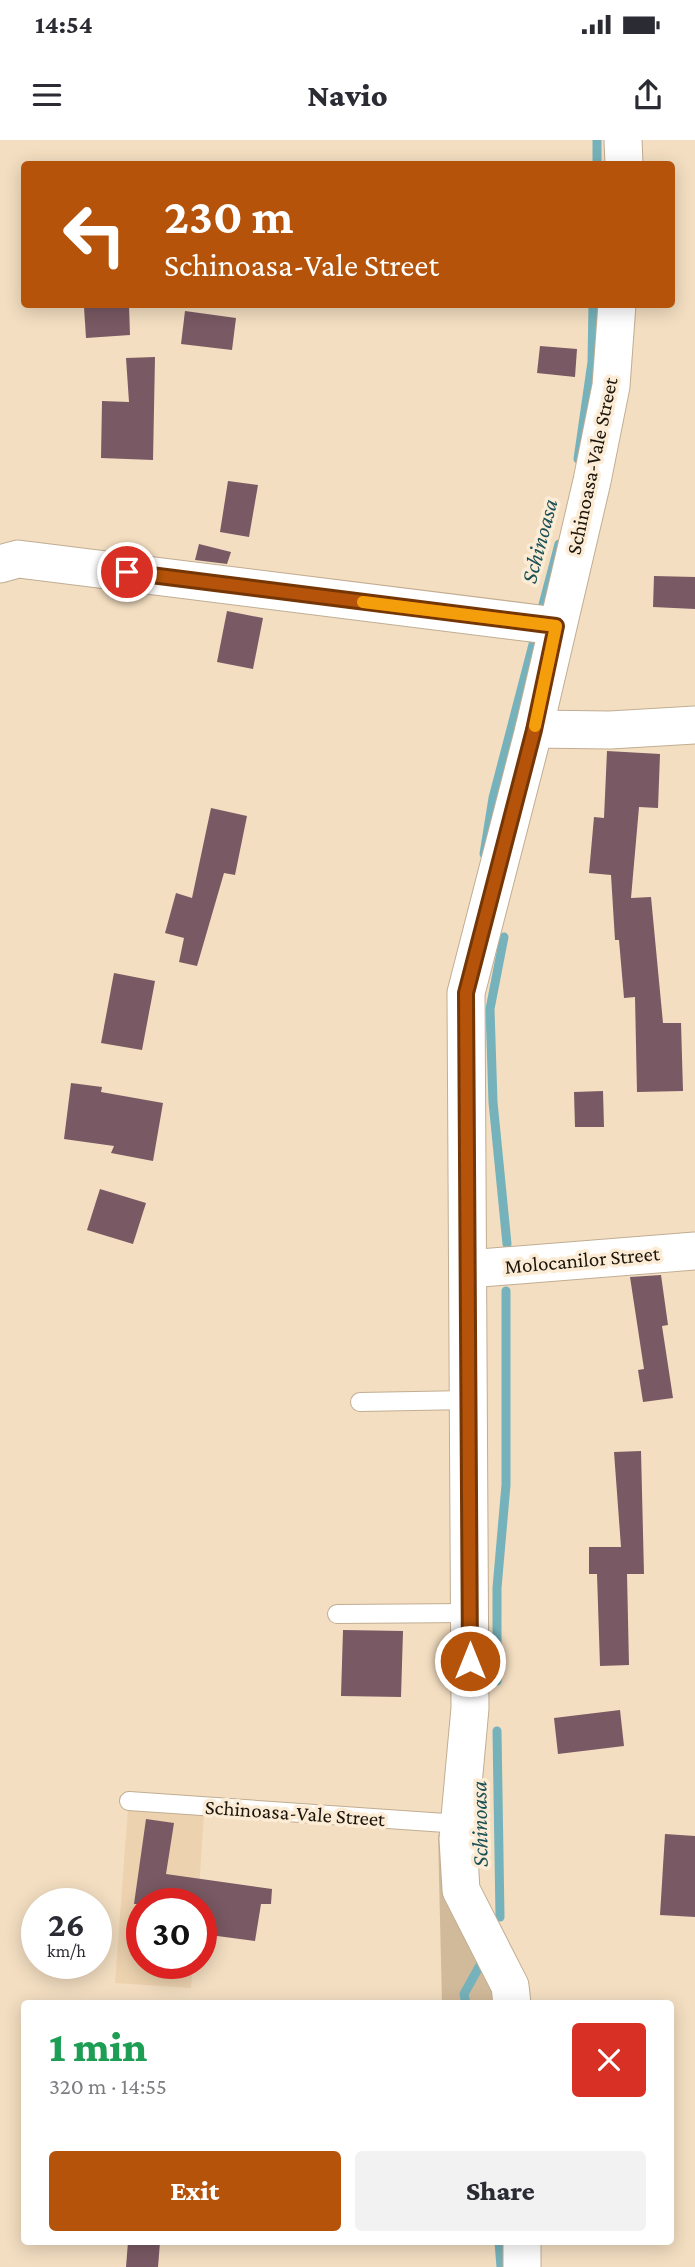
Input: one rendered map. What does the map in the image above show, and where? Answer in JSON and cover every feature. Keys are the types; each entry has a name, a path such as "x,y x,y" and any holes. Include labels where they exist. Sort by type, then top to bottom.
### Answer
{"street":[{"path":"623,140 624,161"},
{"name":"Schinoasa-Vale Street","path":"512,2000 510,1986 461,1890 460,1824 470,1709 466,993 534,730 543,625 592,481 611,386 617,308"},
{"path":"0,564 18,559 543,625"},
{"path":"534,730 610,730 695,725"},
{"name":"Molocanilor Street","path":"468,1269 695,1251"},
{"path":"522,2245 522,2267"}],"lane":[{"path":"360,1402 469,1400"},
{"path":"337,1614 470,1613"},
{"name":"Schinoasa-Vale Street","path":"130,1801 460,1824"}],"shaded area":[{"path":"128,1808 204,1814 199,1888 126,1888 126,1979 192,1979 191,1988 115,1983"},
{"path":"438,1834 451,1855 502,2000 442,2000"}],"building":[{"path":"84,308 129,308 130,335 86,338"},
{"path":"185,311 236,318 232,350 181,344"},
{"path":"540,346 577,349 575,377 537,373"},
{"path":"155,357 153,460 101,458 102,401 129,402 126,358"},
{"path":"228,481 258,485 249,537 220,532"},
{"path":"199,544 231,552 227,564 195,560"},
{"path":"654,576 695,577 695,609 653,607"},
{"path":"227,611 263,618 253,669 217,662"},
{"path":"607,751 660,754 658,808 639,807 631,898 651,897 663,1023 681,1023 683,1091 637,1092 635,997 624,998 619,940 615,940 611,875 589,873 594,817 604,818"},
{"path":"211,808 247,816 235,875 224,873 197,966 179,962 184,938 165,933 176,893 192,898"},
{"path":"114,973 155,981 142,1050 101,1043"},
{"path":"71,1083 102,1087 101,1092 163,1103 153,1161 111,1153 114,1146 64,1139"},
{"path":"603,1091 604,1127 575,1127 574,1092"},
{"path":"100,1189 146,1203 133,1244 87,1230"},
{"path":"661,1275 668,1325 662,1326 673,1398 643,1402 638,1370 644,1369 630,1277"},
{"path":"641,1451 644,1574 627,1574 629,1665 600,1666 597,1574 589,1574 589,1547 621,1547 614,1452"},
{"path":"343,1630 403,1631 401,1697 341,1696"},
{"path":"620,1710 624,1746 558,1754 554,1718"},
{"path":"146,1819 174,1823 166,1874 272,1889 271,1904 261,1904 255,1941 217,1936 217,1888 136,1888"},
{"path":"665,1834 695,1836 695,1917 660,1915"},
{"path":"128,2245 160,2245 158,2267 126,2267"}],"waterway":[{"name":"Schinoasa","path":"597,140 597,161"},
{"name":"Schinoasa","path":"578,459 592,362 593,308"},
{"name":"Schinoasa","path":"540,616 559,544"},
{"name":"Schinoasa","path":"484,854 493,798 536,633"},
{"name":"Schinoasa","path":"504,937 490,1009 493,1102 507,1244"},
{"name":"Schinoasa","path":"497,1681 497,1588 506,1485 506,1291"},
{"name":"Schinoasa","path":"497,1731 500,1917"},
{"name":"Schinoasa","path":"465,2000 464,1994 484,1958"},
{"name":"Schinoasa","path":"499,2245 501,2267"}],"slow traffic":[{"path":"363,602 556,626 535,726"}],"route":[{"path":"127,572 556,626 534,730 466,993 470,1661"}]}
